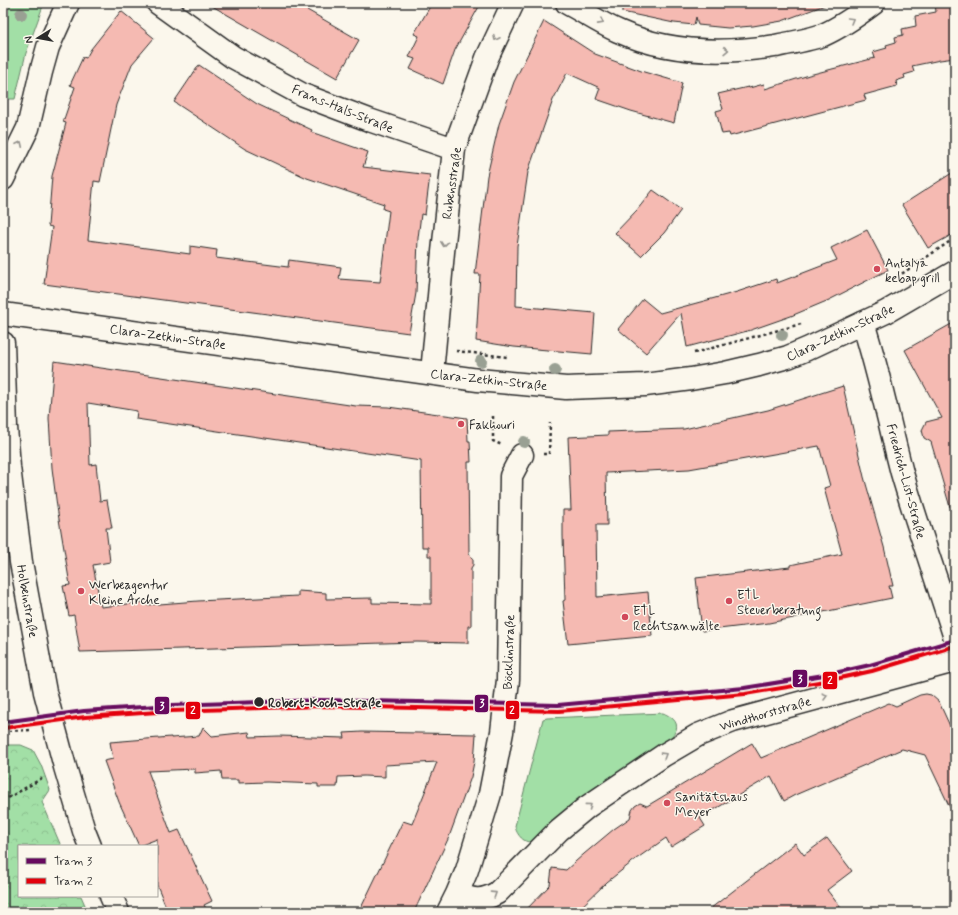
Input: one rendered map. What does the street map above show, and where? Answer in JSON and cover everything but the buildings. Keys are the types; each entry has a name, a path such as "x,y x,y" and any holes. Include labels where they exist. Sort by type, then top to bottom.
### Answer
{"street":[{"path":"3,180 28,128 48,47 68,3"},
{"name":"Frans-Hals-Straße","path":"158,3 233,57 303,95 369,120 454,149"},
{"name":"Rubensstraße","path":"432,373 454,149 487,58 513,3"},
{"path":"567,3 618,31 647,41 698,51 747,50 797,42 823,35 854,18 874,3"},
{"name":"Clara-Zetkin-Straße","path":"3,314 478,380 566,388 645,385 691,379 759,365 807,349 863,323 911,298 955,272"},
{"name":"Friedrich-List-Straße","path":"863,323 884,397 911,504 955,638"},
{"name":"Holbeinstraße","path":"3,343 9,467 21,562 45,692 54,729"},
{"name":"Böcklinstraße","path":"452,903 467,870 490,794 502,732 508,680 511,476 522,455"},
{"name":"Windthorststraße","path":"631,776 698,735 733,720 955,660"},
{"path":"54,729 84,831 90,845"},
{"name":"Böcklinstraße","path":"452,903 472,899 481,900 497,893 559,830 587,807 631,776"},
{"path":"111,897 118,912"}],"path":[{"path":"894,279 955,238"},
{"path":"690,354 806,322"},
{"path":"434,349 513,358"},
{"path":"3,731 54,729"},
{"path":"3,801 52,772 65,767"}],"green space":[{"path":"3,3 44,3 26,53 15,99 8,99 3,79"},
{"path":"663,713 675,721 677,727 667,741 588,793 571,806 533,841 530,842 521,838 515,826 543,719"},
{"path":"3,745 21,745 33,750 41,765 50,790 42,802 61,845 18,845 18,897 81,897 88,912 3,912"}],"tram line":[{"name":"3","path":"3,722 84,711 172,705 320,700 558,705 744,688 830,674 870,665 955,640"},
{"name":"2","path":"4,728 85,717 172,711 320,706 559,711 745,694 831,680 872,671 955,646"}],"place":[{"name":"Antalya kebap grill","path":"877,269"},
{"name":"Fakhouri","path":"461,424"},
{"name":"Werbeagentur Kleine Arche","path":"81,591"},
{"name":"ETL Steuerberatung","path":"729,601"},
{"name":"ETL Rechtsanwälte","path":"625,617"},
{"name":"Robert-Koch-Straße","path":"259,702"},
{"name":"Sanitätshaus Meyer","path":"667,803"}]}
